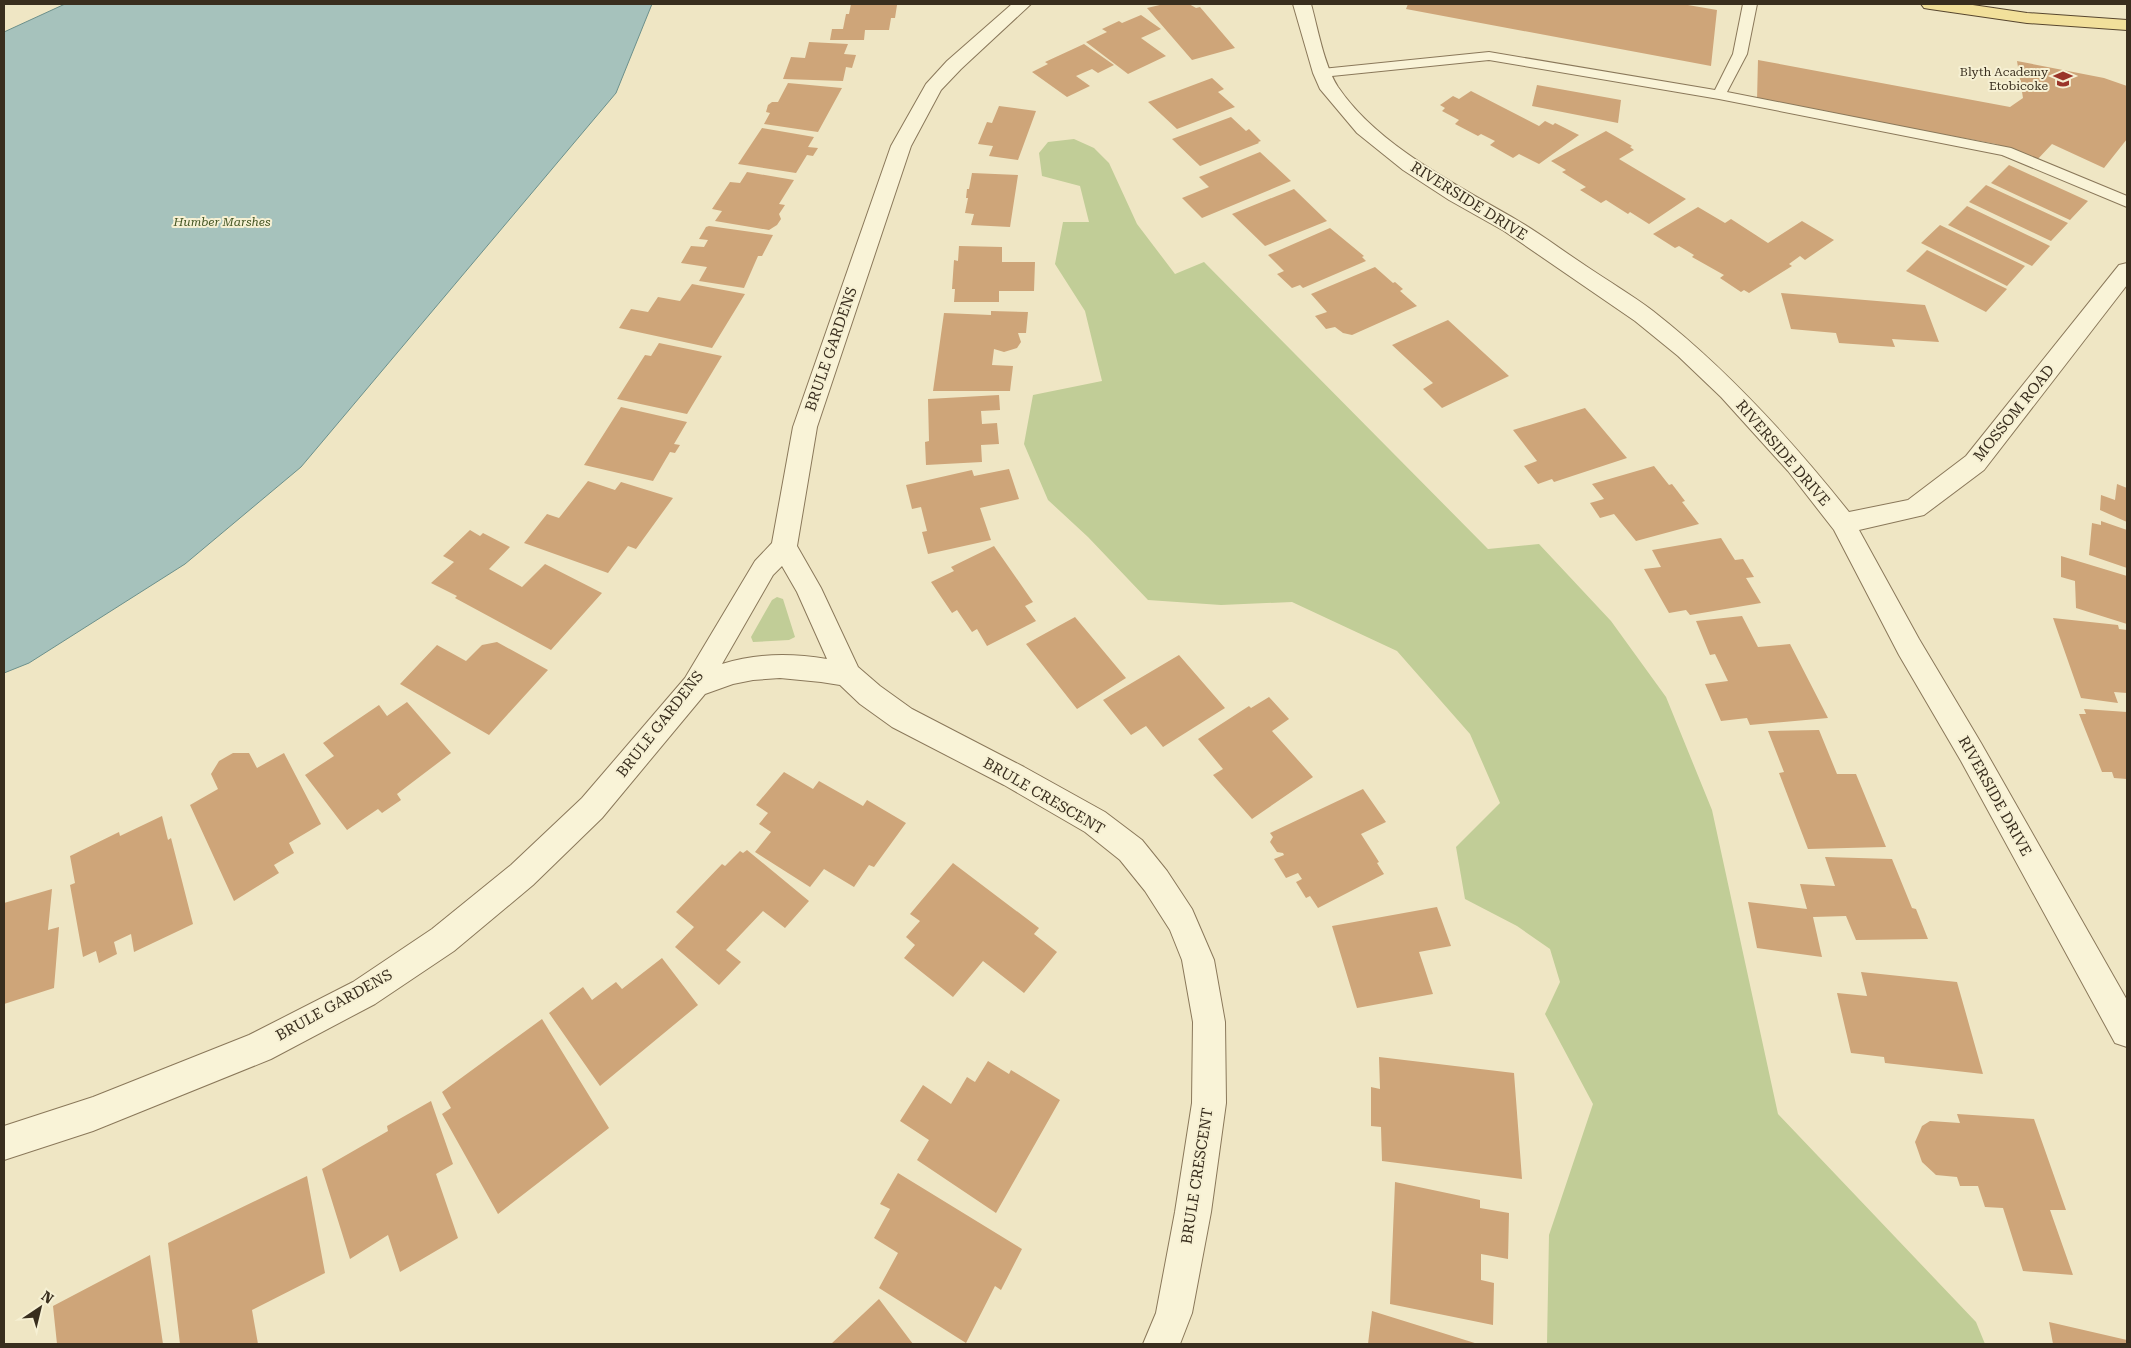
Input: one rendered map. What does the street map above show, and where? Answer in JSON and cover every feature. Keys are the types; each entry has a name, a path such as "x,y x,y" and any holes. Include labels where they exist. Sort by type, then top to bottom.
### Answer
{"main road":[{"path":"1930,4 2027,18 2125,25"}],"street":[{"name":"BRULE GARDENS","path":"4,1142 93,1114 259,1047 364,993 443,940 529,868 592,808 694,686 764,568 784,547 805,427 901,146 933,88 954,65 1022,4"},
{"name":"RIVERSIDE DRIVE","path":"1302,4 1322,73 1330,89 1364,129 1410,164 1456,195 1511,226 1581,271 1643,315 1686,350 1729,391 1797,464 1806,478 1843,523 1909,647 1971,752 2127,1031"},
{"name":"MOSSOM ROAD","path":"1843,523 1915,508 1975,463 2127,270"},
{"name":"BRULE CRESCENT","path":"784,547 808,588 848,675 870,696 902,718 1014,776 1096,822 1132,850 1156,881 1181,920 1198,960 1209,1022 1209,1103 1194,1212 1174,1313 1162,1344"},
{"path":"694,686 740,671 782,667 813,667 848,675"}],"lane":[{"path":"1719,95 1740,54 1749,9"},
{"path":"1322,73 1489,56 1719,95 2006,151 2127,202"}],"green space":[{"path":"1074,139 1094,148 1109,163 1137,224 1175,274 1204,262 1488,549 1539,544 1611,621 1666,697 1712,810 1778,1114 1976,1322 1985,1344 1547,1344 1549,1235 1593,1104 1545,1014 1560,982 1550,949 1517,926 1465,899 1456,847 1500,803 1470,734 1397,651 1292,602 1221,605 1148,600 1088,537 1048,500 1024,444 1033,395 1102,381 1085,311 1055,264 1063,222 1089,222 1080,186 1042,176 1039,153 1048,142"},
{"path":"777,597 783,599 795,637 789,640 753,642 751,637 772,600"}],"water":[{"name":"Humber Marshes","path":"65,4 652,4 616,93 301,467 185,564 29,663 4,673 4,32"}],"building":[{"path":"851,4 897,5 895,18 891,18 889,30 865,30 864,40 830,40 832,29 843,29 846,14 849,14"},
{"path":"1164,4 1189,4 1196,8 1200,7 1235,48 1192,60 1147,8"},
{"path":"1408,4 1682,4 1717,10 1711,66 1406,9"},
{"path":"1141,15 1161,29 1141,38 1166,56 1128,74 1086,42 1107,32 1102,29 1119,21 1122,23"},
{"path":"809,42 848,44 844,54 856,55 852,68 846,67 843,81 783,79 791,57 805,58"},
{"path":"1084,44 1114,65 1098,73 1092,69 1076,76 1090,86 1067,97 1032,72 1048,64 1045,62"},
{"path":"1758,60 2010,107 2023,98 2017,61 2104,78 2127,86 2127,139 2104,168 2052,144 2036,161 1996,144 1757,100"},
{"path":"1212,78 1224,89 1218,92 1235,107 1177,129 1148,102"},
{"path":"788,83 842,88 818,132 764,124 770,113 766,112 768,105 772,102 778,102"},
{"path":"1537,85 1621,100 1618,123 1532,106"},
{"path":"1471,91 1539,126 1545,121 1553,125 1555,123 1579,135 1539,164 1519,154 1513,158 1490,145 1495,141 1481,134 1478,136 1455,124 1459,120 1442,111 1445,108 1440,105 1453,96 1459,99"},
{"path":"999,106 1036,111 1018,160 989,156 993,146 978,144 987,122 992,123"},
{"path":"1231,117 1246,131 1249,129 1261,141 1200,166 1172,139"},
{"path":"762,128 814,137 808,147 818,148 813,156 807,155 796,173 738,164"},
{"path":"1606,131 1632,146 1630,147 1634,150 1619,159 1686,199 1649,224 1630,212 1628,214 1606,200 1601,203 1580,190 1586,187 1562,172 1566,170 1551,161"},
{"path":"1260,152 1291,181 1202,218 1182,198 1209,187 1199,177"},
{"path":"2009,165 2088,201 2070,220 1991,183"},
{"path":"747,172 794,180 779,204 785,205 779,214 781,219 777,225 769,230 715,221 722,211 712,209 730,182 740,183"},
{"path":"972,173 1018,175 1010,227 971,225 974,214 965,213 968,198 966,198 967,189 969,189"},
{"path":"1986,185 2068,223 2051,241 1969,202"},
{"path":"1294,189 1327,221 1265,246 1232,214"},
{"path":"1967,206 2050,246 2032,266 1948,225"},
{"path":"1698,207 1725,223 1731,219 1768,243 1802,221 1834,240 1805,260 1800,256 1789,264 1792,266 1749,293 1744,290 1741,292 1720,278 1724,275 1692,257 1694,255 1679,246 1675,248 1653,234"},
{"path":"1940,225 2025,266 2007,286 1921,243"},
{"path":"706,227 773,235 762,256 758,256 744,288 699,281 707,267 681,263 691,246 704,247 708,240 699,239"},
{"path":"1330,228 1364,256 1362,257 1366,261 1303,288 1300,285 1292,288 1277,274 1284,271 1268,255"},
{"path":"959,246 1002,247 1002,262 1035,262 1034,291 999,291 999,302 954,302 955,289 952,289 954,260 958,261"},
{"path":"1927,250 2007,289 1986,312 1906,271"},
{"path":"1375,267 1403,289 1400,291 1417,306 1352,335 1343,333 1335,327 1326,329 1315,316 1327,312 1311,294"},
{"path":"692,284 745,294 712,348 619,328 631,309 648,312 658,297 680,301"},
{"path":"1781,293 1925,305 1939,342 1892,339 1895,347 1839,343 1836,333 1791,329"},
{"path":"991,311 1028,312 1026,333 1018,333 1021,342 1017,348 1004,352 994,349 992,365 1013,366 1010,391 933,391 944,313 991,315"},
{"path":"1448,320 1509,376 1442,408 1423,389 1433,383 1392,345"},
{"path":"659,343 722,356 687,414 617,399 645,355 651,356"},
{"path":"999,395 1000,410 981,411 982,424 997,423 999,444 981,445 982,462 926,465 925,442 929,441 928,399"},
{"path":"621,407 687,422 674,444 680,445 675,453 670,452 653,481 584,465"},
{"path":"1585,408 1627,458 1554,482 1552,479 1538,484 1524,466 1537,461 1513,430"},
{"path":"1654,466 1669,485 1672,484 1685,501 1682,502 1699,524 1636,541 1614,514 1600,518 1590,503 1604,499 1592,484"},
{"path":"1009,469 1019,499 980,508 991,540 928,554 922,532 927,531 921,507 912,509 906,485 972,470 974,476"},
{"path":"588,481 615,490 621,482 673,498 636,549 628,546 608,573 524,543 547,514 559,518"},
{"path":"2117,484 2127,488 2127,522 2100,510 2101,495 2115,500"},
{"path":"2101,521 2127,530 2127,568 2089,555 2092,523 2101,525"},
{"path":"470,530 480,536 483,533 510,547 489,569 522,587 545,564 602,593 551,650 431,583 454,562 443,556"},
{"path":"1721,538 1735,560 1743,559 1754,577 1746,578 1761,603 1690,615 1686,610 1669,613 1644,569 1661,567 1652,550"},
{"path":"994,546 1033,602 1025,606 1036,621 987,646 977,629 972,632 957,610 952,613 931,582 954,571 951,567"},
{"path":"2061,556 2127,576 2127,624 2076,608 2075,581 2061,577"},
{"path":"1742,616 1758,647 1790,644 1828,718 1750,725 1747,718 1721,721 1705,684 1728,681 1715,654 1710,655 1696,621"},
{"path":"1075,617 1126,678 1077,709 1026,644"},
{"path":"2053,618 2118,625 2119,629 2127,630 2127,693 2114,692 2118,703 2081,698"},
{"path":"497,642 548,670 489,735 400,684 437,645 466,661 482,645"},
{"path":"1179,655 1225,708 1163,747 1146,726 1131,735 1103,700"},
{"path":"1269,697 1289,719 1272,731 1313,777 1252,819 1213,775 1223,769 1198,739 1249,706 1251,708"},
{"path":"407,702 451,753 397,794 401,800 382,813 378,809 347,830 305,775 334,756 323,743 379,705 387,716"},
{"path":"2084,709 2127,712 2127,779 2114,778 2112,772 2102,772 2079,714 2086,714"},
{"path":"1819,730 1837,774 1856,774 1886,847 1808,849 1779,773 1784,772 1768,731"},
{"path":"233,753 249,753 257,768 284,753 321,824 289,843 294,853 274,865 279,873 234,901 190,805 218,789 211,774 219,761"},
{"path":"784,772 813,789 819,781 863,806 867,800 906,823 874,867 869,865 854,887 824,869 810,887 755,852 771,832 759,824 768,813 756,805"},
{"path":"1363,789 1386,822 1361,834 1379,862 1377,863 1384,874 1318,908 1310,896 1306,898 1296,882 1302,879 1298,873 1286,878 1274,859 1284,855 1277,852 1270,842 1273,837 1270,833"},
{"path":"162,816 168,840 171,838 193,924 134,952 131,934 114,942 117,954 99,963 96,951 83,957 70,885 75,883 70,856 119,832 120,836"},
{"path":"747,850 809,901 785,928 763,911 726,950 741,962 719,985 675,947 694,927 676,912 722,864 725,866 740,851 743,853"},
{"path":"1825,857 1892,859 1912,908 1916,909 1928,939 1856,940 1846,916 1813,917 1822,957 1757,948 1748,902 1807,909 1800,884 1835,886"},
{"path":"953,863 1039,928 1034,934 1057,952 1024,993 983,961 953,997 904,958 915,945 906,937 920,921 910,914"},
{"path":"52,889 48,930 59,927 54,988 4,1004 4,903"},
{"path":"1437,907 1451,946 1419,952 1433,994 1357,1008 1332,926"},
{"path":"662,958 698,1005 600,1086 549,1013 583,987 592,1000 616,982 622,989"},
{"path":"1861,972 1957,982 1983,1074 1885,1063 1884,1057 1851,1053 1837,993 1867,996"},
{"path":"542,1019 609,1128 498,1214 442,1114 451,1108 442,1092"},
{"path":"1379,1057 1514,1073 1522,1179 1382,1161 1381,1127 1371,1126 1371,1087 1380,1089"},
{"path":"988,1061 1009,1074 1011,1070 1060,1100 996,1213 917,1160 929,1140 900,1121 923,1085 951,1104 967,1077 975,1082"},
{"path":"431,1101 453,1164 436,1174 458,1238 400,1272 388,1235 350,1259 322,1169 388,1131 387,1126"},
{"path":"1957,1114 2034,1119 2066,1210 2050,1210 2073,1275 2023,1271 2003,1208 1985,1207 1978,1186 1960,1186 1957,1177 1936,1175 1922,1162 1915,1142 1922,1126 1930,1121 1960,1123"},
{"path":"898,1173 1022,1249 1001,1290 995,1286 966,1343 879,1288 898,1253 874,1238 890,1209 880,1204"},
{"path":"307,1176 325,1273 252,1310 258,1344 180,1344 168,1243"},
{"path":"1395,1182 1480,1200 1480,1208 1509,1213 1508,1259 1481,1254 1481,1280 1494,1283 1493,1325 1390,1304"},
{"path":"150,1255 163,1344 57,1344 53,1306"},
{"path":"879,1299 913,1344 831,1344"},
{"path":"1372,1311 1478,1344 1368,1344"},
{"path":"2049,1322 2127,1340 2127,1344 2053,1344"}],"place":[{"name":"Blyth Academy Etobicoke","path":"2063,79"}]}
